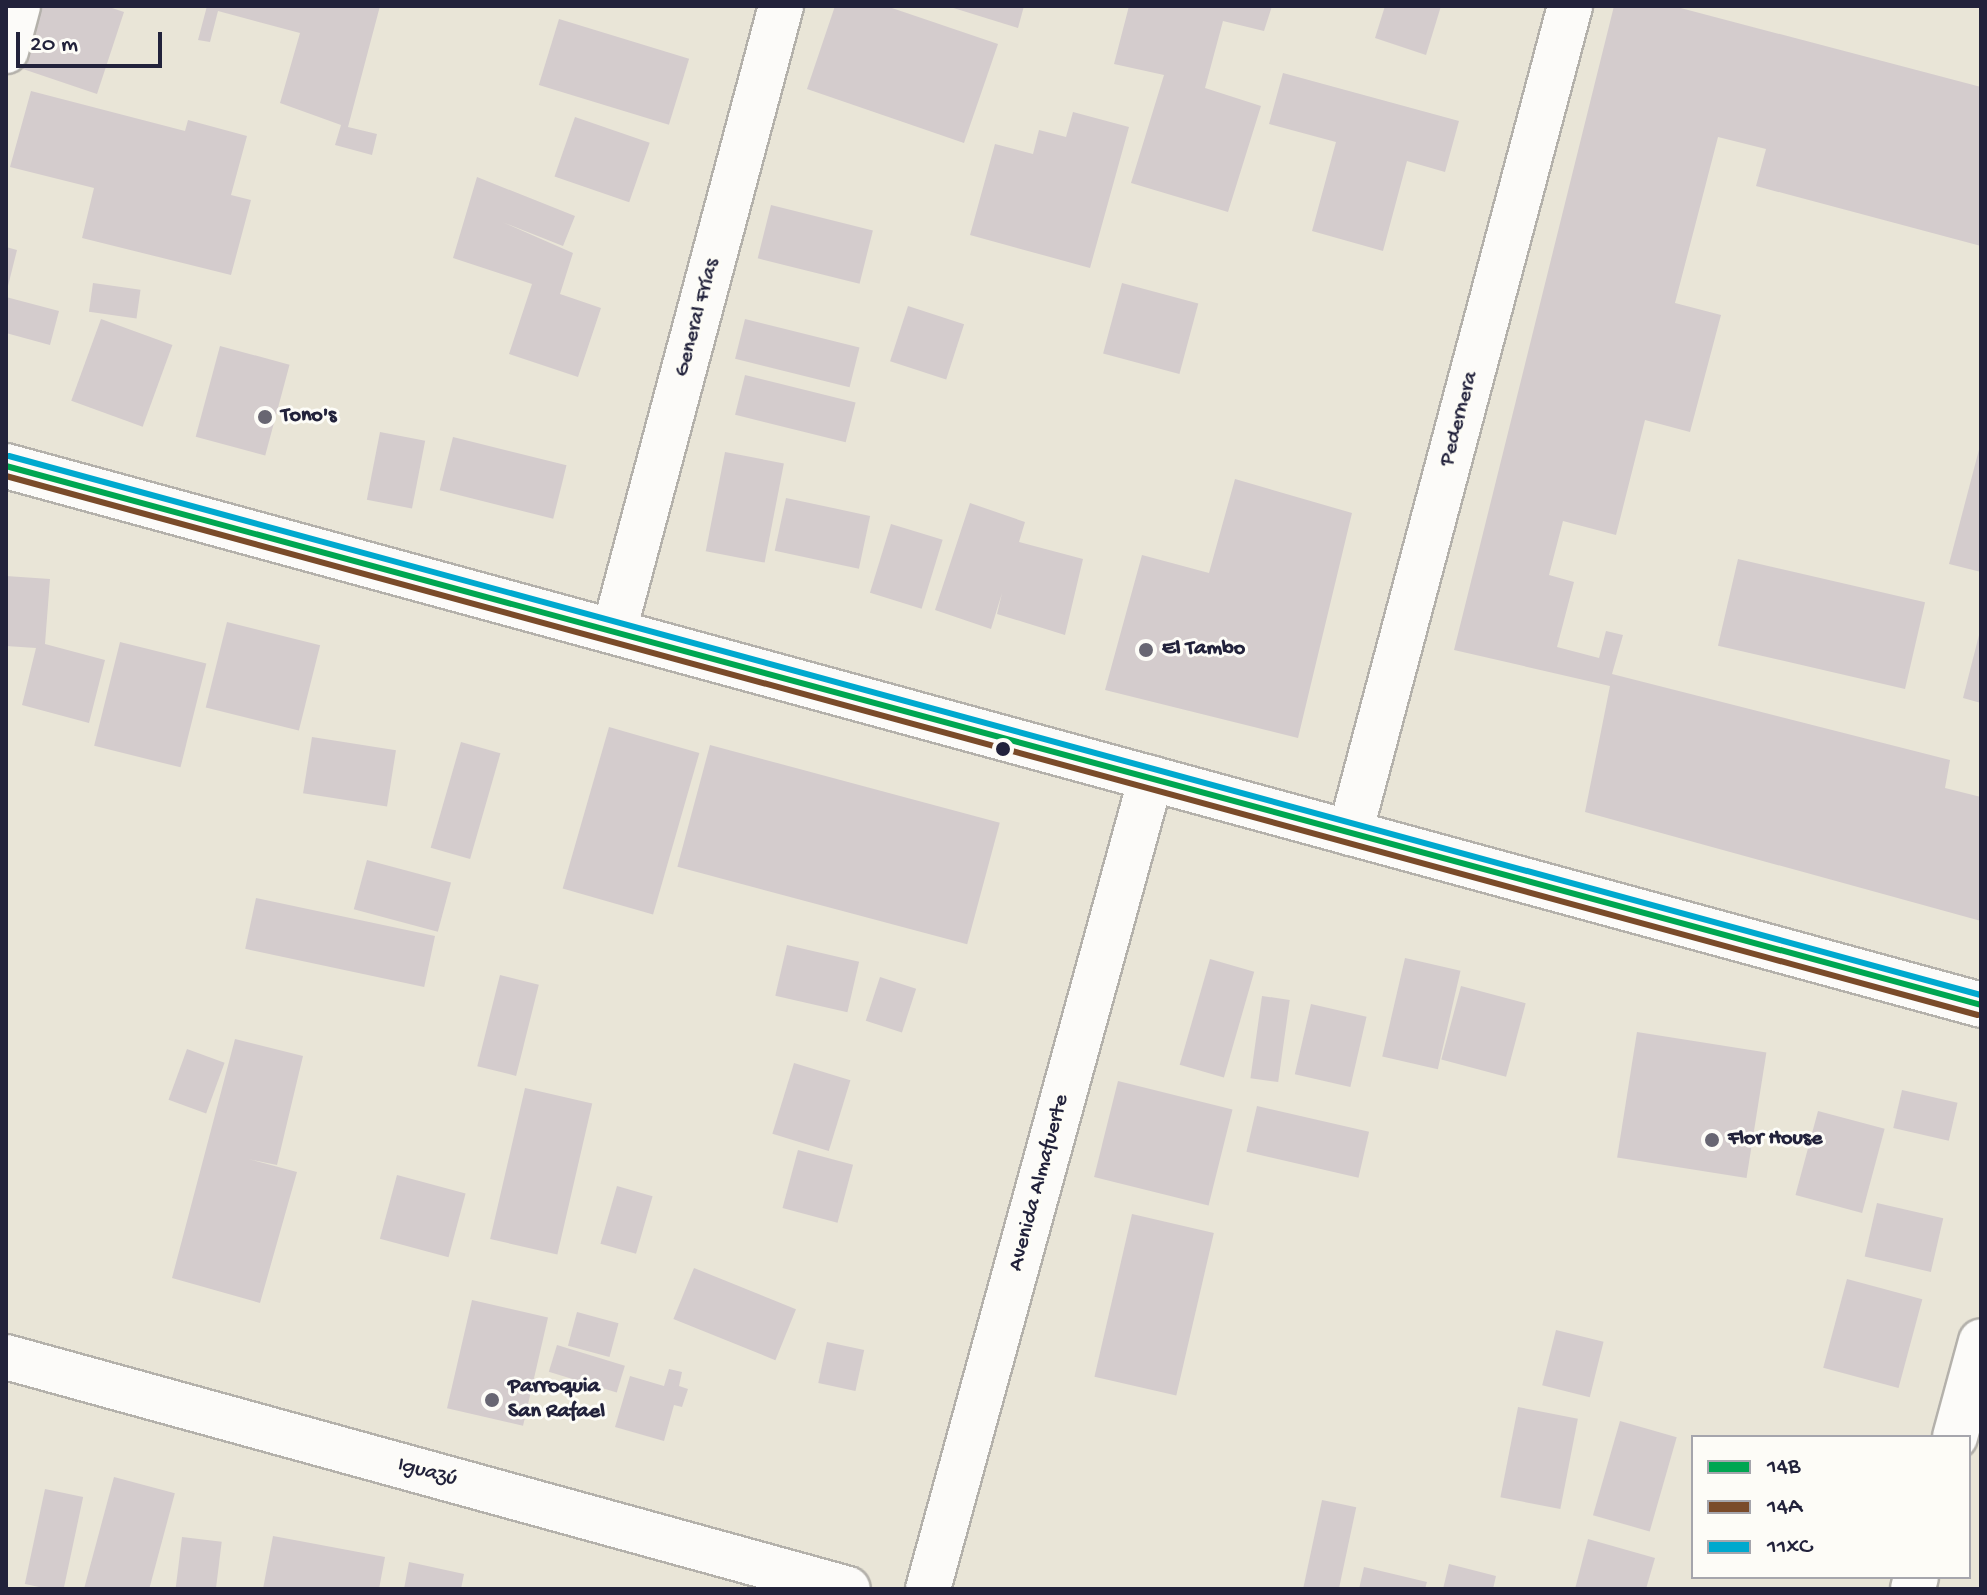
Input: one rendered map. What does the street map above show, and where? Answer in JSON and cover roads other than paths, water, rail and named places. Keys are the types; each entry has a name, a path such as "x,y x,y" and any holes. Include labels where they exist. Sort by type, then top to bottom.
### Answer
{"main road":[{"path":"6,51 18,6"},
{"name":"General Frías","path":"614,631 781,6"},
{"name":"Pedernera","path":"1350,833 1570,6"},
{"path":"6,466 1981,1005"},
{"name":"Avenida Almafuerte","path":"928,1589 1151,778"},
{"path":"1956,1435 1981,1341"},
{"name":"Iguazú","path":"6,1357 848,1589"}],"place":[{"name":"Tono's","path":"265,417"},
{"name":"El Tambo","path":"1146,650"},
{"name":"Flor House","path":"1712,1140"},
{"name":"Parroquia San Rafael","path":"492,1400"}]}
